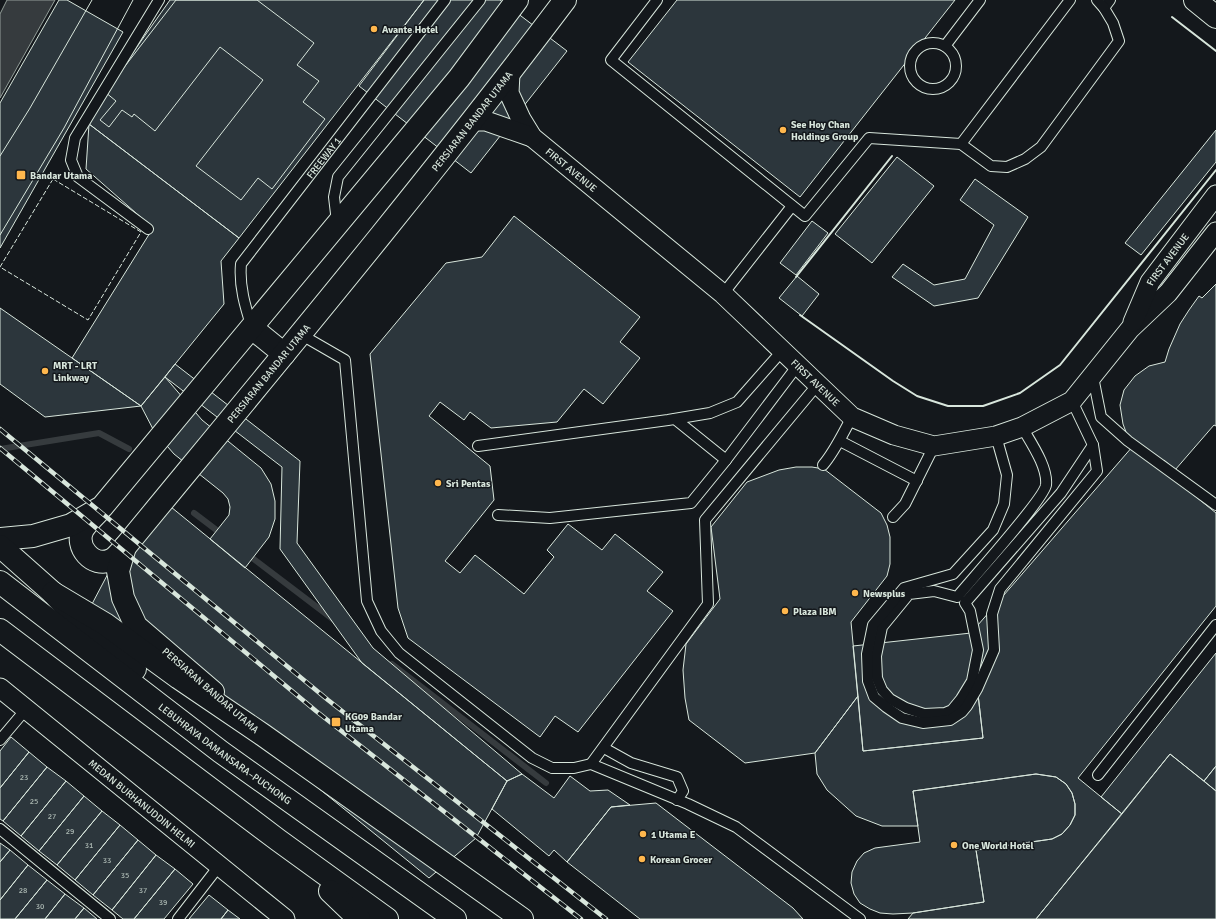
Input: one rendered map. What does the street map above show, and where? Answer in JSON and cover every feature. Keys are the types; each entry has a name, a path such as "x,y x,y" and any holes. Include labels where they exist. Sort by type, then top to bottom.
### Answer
{"main road":[{"path":"125,547 111,560 99,561 89,557 83,550 80,539 84,529 249,318 337,225 459,78 516,0"},
{"name":"PERSIARAN BANDAR UTAMA","path":"263,735 136,626 123,598 118,571 125,547 284,354 472,121 565,0"},
{"path":"1195,0 1216,18"},
{"path":"249,318 284,354"},
{"path":"0,538 32,536 71,525 102,507"},
{"path":"0,546 53,594 78,620 167,695 190,728"},
{"name":"LEBUHRAYA DAMANSARA–PUCHONG","path":"0,582 190,728 455,919"},
{"path":"53,594 106,624 179,678 263,735 522,919"},
{"path":"0,630 278,840 388,919"},
{"path":"278,840 358,919"}],"street":[{"name":"FIRST AVENUE","path":"510,73 509,93 521,119 532,137 723,294 782,352 798,365 852,417 894,435 934,446 996,436 1022,427 1072,401 1093,377 1130,329 1168,293 1216,232"},
{"name":"FIRST AVENUE","path":"472,121 486,121 532,137"},
{"name":"FIRST AVENUE","path":"1130,329 1150,282 1216,195"},
{"name":"MEDAN BURHANUDDIN HELMI","path":"0,688 27,708 285,919"}],"lane":[{"path":"148,229 78,177 71,160 75,138 159,0"},
{"name":"FREEWAY 1","path":"249,318 240,276 242,264 445,0"},
{"path":"337,225 334,197 338,177 480,0"},
{"path":"657,0 611,60 805,216 869,138 961,144 991,166 1007,168 1025,159 1041,147 1119,41 1107,4 1097,0"},
{"path":"945,46 980,0"},
{"path":"961,144 1070,0"},
{"path":"1204,0 1216,10"},
{"path":"930,42 945,46 951,51 957,65 952,79 940,88 932,89 918,83 913,78 910,71 912,55 917,49 930,42"},
{"path":"723,294 792,206"},
{"path":"300,334 345,360 367,601 381,631 399,653 532,758 552,768 574,768 592,764 736,827 860,919"},
{"path":"478,446 710,413 737,402 782,352"},
{"path":"498,515 550,518 691,503 726,460 798,365"},
{"path":"1093,377 1101,417 1128,441 1216,505"},
{"path":"592,764 708,604 705,520 818,384"},
{"path":"996,436 1007,475 1004,504 993,530 953,574 904,588 873,624 868,654 868,681 874,696 886,707 902,718 923,724 950,720 962,712 967,706 977,689 994,650 992,614 1000,589 1096,471 1093,445 1072,401"},
{"path":"823,465 840,441 852,417"},
{"path":"675,419 726,460"},
{"path":"1022,427 1045,471 1046,487 1034,505 957,597 934,591 908,594 882,627 876,656 878,678 882,690 890,699 906,708 924,714 946,713 952,710 962,699 972,681 978,650 970,611 965,603 1061,493 1093,445"},
{"path":"840,441 917,481"},
{"path":"894,517 905,504 934,446"},
{"path":"1098,775 1216,625"},
{"path":"0,740 27,708"},
{"path":"604,748 631,763 677,777 683,791 677,800"},
{"path":"0,829 110,919"},
{"path":"178,919 219,866"}],"shaded area":[{"path":"7,0 55,0 0,98 0,14"}],"building":[{"name":"Bandar Utama","path":"59,0 67,0 123,32 0,248 0,103"},
{"path":"170,0 424,0 239,238 89,124 105,92"},
{"path":"176,0 257,0 314,43 297,65 319,81 303,102 325,119 272,189 258,178 241,200 196,166 263,80 220,47 155,131 134,114 132,117 122,110 109,127 100,120 116,101 105,92"},
{"path":"424,0 500,0 567,51 471,173 359,86"},
{"name":"See Hoy Chan Holdings Group","path":"677,0 955,0 800,197 628,62"},
{"path":"89,124 239,238 221,261 224,304 141,406 72,358 153,228 86,169"},
{"path":"1216,130 1216,162 1141,255 1125,243"},
{"path":"897,157 934,186 872,263 835,234"},
{"path":"975,179 1028,217 978,298 934,306 892,277 903,264 934,285 965,279 994,225 960,200"},
{"name":"Sri Pentas","path":"514,216 640,317 620,342 640,358 603,404 584,389 557,422 491,428 470,412 464,420 440,402 429,416 490,466 494,500 445,561 460,573 475,555 524,594 554,557 547,550 568,524 602,550 615,534 663,572 647,591 673,611 578,732 555,716 540,737 408,638 398,608 370,354 446,263 482,257"},
{"path":"812,221 828,233 796,275 780,263"},
{"path":"797,276 819,294 802,316 779,298"},
{"path":"1216,284 1216,426 1214,425 1175,470 1164,460 1161,465 1133,441 1126,432 1123,424 1120,405 1124,390 1135,376 1149,366 1165,362 1180,324 1189,310 1199,296 1202,298"},
{"name":"MRT - LRT Linkway","path":"0,308 141,406 45,417 0,384"},
{"path":"175,364 300,461 297,543 373,648 522,774 507,781 362,663 280,549 282,467 165,377"},
{"path":"165,377 202,420 261,468 271,484 275,501 275,519 269,537 245,568 210,539 229,515 230,507 228,499 223,493 174,454 154,431 141,406"},
{"path":"1133,446 1216,513 1216,606 1078,778 1122,814 1036,919 908,919 913,913 984,902 976,850 1052,839 1062,834 1070,825 1075,815 1075,804 1072,793 1066,784 1056,777 1036,774 913,791 918,826 882,826 856,816 827,790 817,774 815,753 858,696 863,751 983,738 971,633"},
{"name":"Plaza IBM","path":"796,467 824,469 881,513 887,525 890,537 890,564 887,576 851,622 858,696 815,753 745,763 689,720 685,698 683,670 686,644 720,599 711,527 747,482 779,470"},
{"name":"KG09 Bandar Utama","path":"171,507 507,781 476,838 429,878 92,604 122,547"},
{"path":"971,633 983,738 863,751 853,646"},
{"path":"1216,653 1216,766 1204,781 1170,754 1122,814 1101,797"},
{"path":"11,737 29,752 0,788 0,751"},
{"path":"29,752 47,767 3,821 0,819 0,788"},
{"path":"1170,754 1216,791 1216,919 1036,919"},
{"path":"1216,766 1216,791 1204,781"},
{"path":"47,767 66,781 21,836 3,821"},
{"path":"522,774 554,798 570,776 590,791 608,790 630,805 611,807 567,862 554,850 549,856 492,809 507,781"},
{"name":"One World Hotel","path":"1036,774 1056,777 1066,784 1072,793 1075,804 1075,815 1070,825 1062,834 1052,839 976,850 984,902 913,913 893,914 880,913 860,903 854,894 851,883 852,872 857,861 864,853 875,848 920,842 913,791"},
{"path":"66,781 84,796 39,851 21,836"},
{"path":"84,796 102,811 57,865 39,851"},
{"name":"1 Utama E","path":"656,803 793,908 803,919 640,919 567,862 611,807"},
{"path":"102,811 120,825 75,880 57,865"},
{"path":"120,825 138,840 93,895 75,880"},
{"path":"138,840 156,855 112,910 93,895"},
{"path":"0,843 10,850 0,862"},
{"path":"10,850 28,865 0,900 0,862"},
{"path":"156,855 175,869 134,919 123,919 112,910"},
{"path":"28,865 47,880 15,919 0,919 0,900"},
{"path":"175,869 193,884 164,919 134,919"},
{"path":"47,880 65,894 45,919 15,919"},
{"path":"65,894 84,908 75,919 45,919"},
{"path":"209,895 228,910 221,919 189,919"},
{"path":"84,908 97,919 75,919"},
{"path":"228,910 240,919 221,919"}],"waterway":[{"path":"0,449 99,433 129,449"},
{"path":"194,513 223,535"},
{"path":"247,554 334,620"},
{"path":"392,664 546,783"}],"tram line":[{"path":"0,156 30,108 92,0"},
{"path":"0,235 64,128 133,0"}],"railway":[{"path":"0,429 328,700 606,919"},
{"path":"0,448 316,711 581,919"}],"fence":[{"path":"53,179 141,232 88,320 0,267 53,179"}],"wall":[{"path":"1172,17 1216,51"},
{"path":"796,277 892,156"},
{"path":"800,315 893,381 917,396 948,406 983,406 1020,393 1060,365 1216,170"}],"place":[{"name":"Avante Hotel","path":"374,29"},
{"name":"See Hoy Chan Holdings Group","path":"783,130"},
{"name":"Bandar Utama","path":"21,175"},
{"name":"MRT - LRT Linkway","path":"45,371"},
{"name":"Sri Pentas","path":"438,483"},
{"name":"Newsplus","path":"855,593"},
{"name":"Plaza IBM","path":"785,611"},
{"name":"KG09 Bandar Utama","path":"336,722"},
{"name":"1 Utama E","path":"643,834"},
{"name":"One World Hotel","path":"954,845"},
{"name":"Korean Grocer","path":"642,859"}]}
